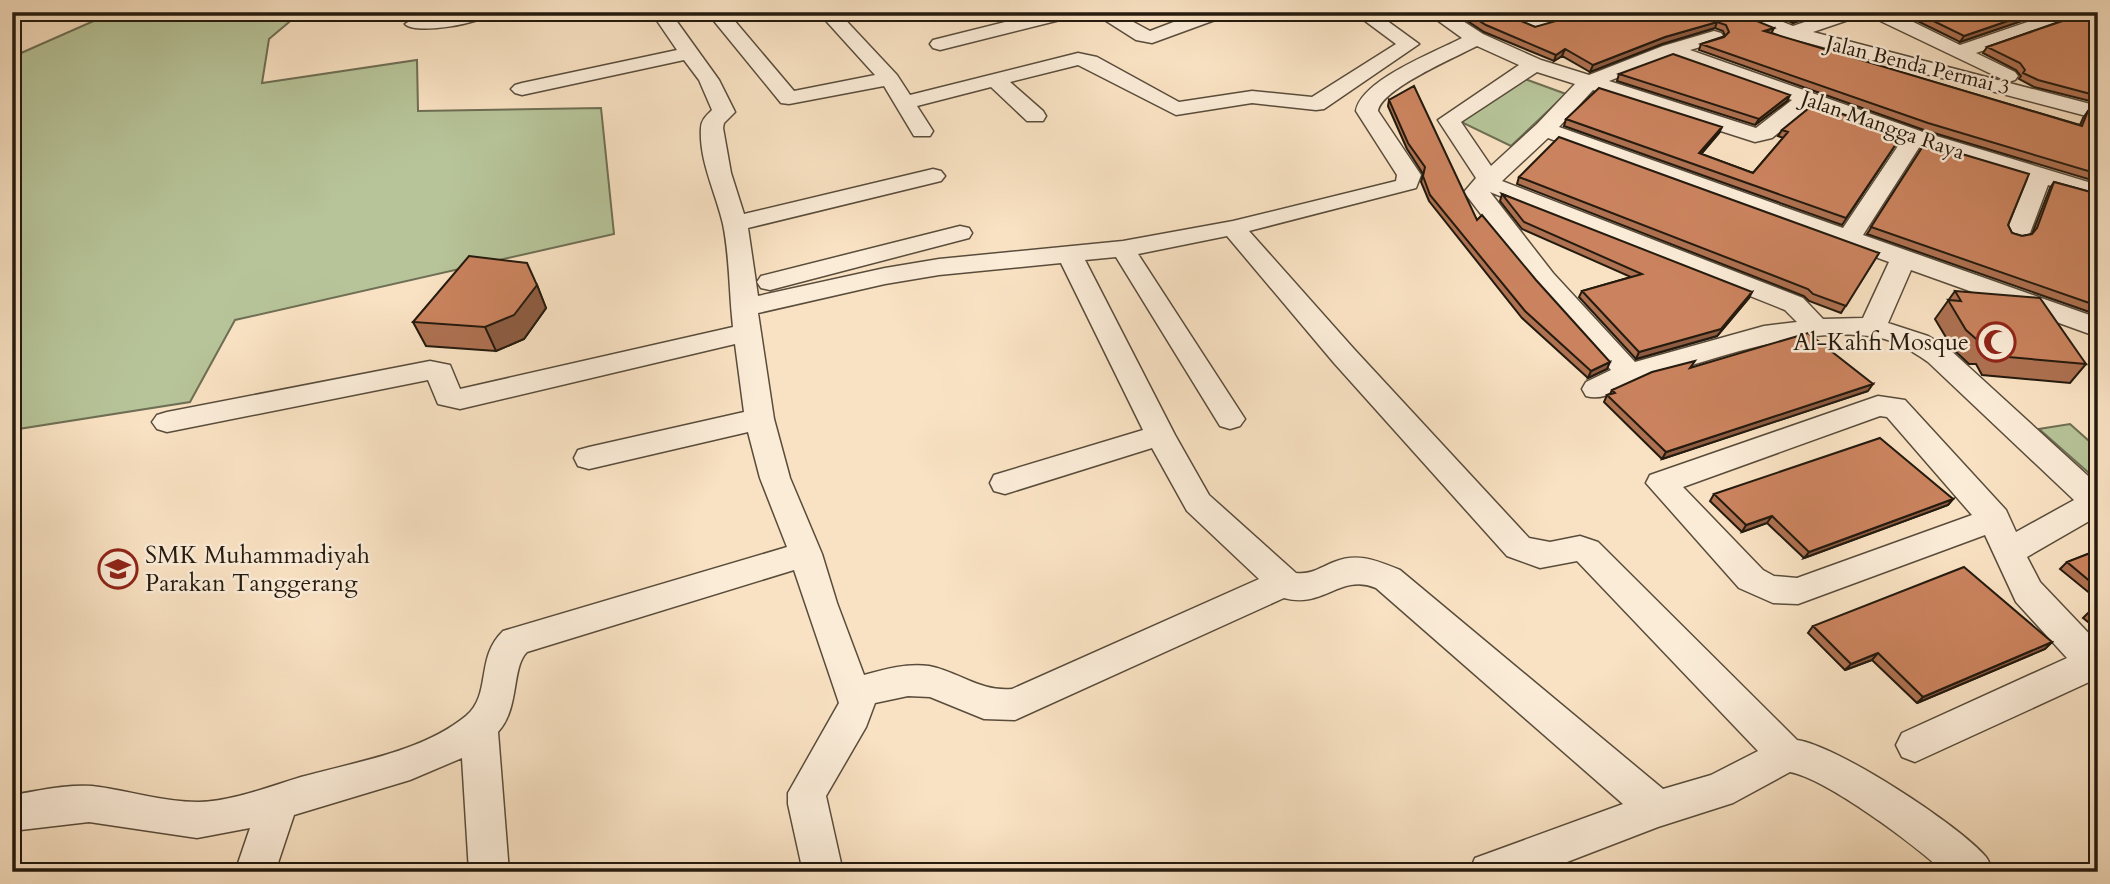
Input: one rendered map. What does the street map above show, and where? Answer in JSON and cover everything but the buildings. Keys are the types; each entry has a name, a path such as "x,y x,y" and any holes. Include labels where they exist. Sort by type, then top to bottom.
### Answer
{"street":[{"path":"415,24 475,16 483,12"},
{"path":"660,12 709,80 724,112 714,120 712,128 719,173 735,224 759,419 775,478 806,554 820,603 857,706 807,793 807,804 823,872"},
{"path":"827,12 890,79 922,131"},
{"path":"940,44 1069,12"},
{"path":"1101,12 1143,36 1152,37 1219,12"},
{"path":"906,102 1078,59 1090,61 1176,109 1252,97 1319,103 1409,44 1362,12"},
{"path":"1435,12 1476,38 1534,64 1755,135 1764,133 1807,99"},
{"path":"1506,12 1532,25 1577,12"},
{"name":"Jalan Benda Permai 3","path":"1740,12 1792,33 2098,113"},
{"path":"1792,33 1853,12"},
{"path":"1877,12 2059,102 2098,88"},
{"path":"1959,52 2077,12"},
{"path":"721,17 789,98 890,79"},
{"path":"1629,373 1544,279 1476,192 1486,180 1545,129 1589,82 1670,50 1714,37"},
{"path":"746,309 885,276 939,267 1123,249 1233,228 1404,186 1408,183 1409,175 1367,111 1368,104 1384,87 1476,38"},
{"name":"Jalan Mangga Raya","path":"1670,50 1915,137 2098,193"},
{"path":"522,89 689,53"},
{"path":"1534,64 1449,120 1486,180 1794,304 1803,311 1815,328"},
{"path":"996,81 1035,116"},
{"path":"1545,129 2098,328"},
{"path":"1848,239 1915,137"},
{"path":"735,224 933,176"},
{"path":"2018,233 2040,177"},
{"path":"1233,228 1344,356 1518,547 1534,555 1547,557 1576,548 1587,551 1787,755 1805,758 1827,768 1930,833 1973,872"},
{"path":"167,422 434,370 440,372 447,397 460,399 746,309 960,233"},
{"path":"1123,249 1230,419"},
{"path":"1070,255 1160,435 1198,503 1284,583 1293,588 1309,588 1348,570 1366,570 1388,579 1658,809"},
{"path":"1873,327 1903,258"},
{"path":"1596,389 1629,373 1764,335 1815,328 1873,327 1918,342 1938,355 2097,502 2008,552"},
{"path":"1915,745 2096,662 2059,629 2028,592 1995,519 1901,412 1891,406 1878,406 1661,483 1751,579 1763,587 1783,592 1798,591 1995,519"},
{"path":"589,458 759,419"},
{"path":"1004,483 1160,435"},
{"path":"12,813 89,804 197,820 237,814 410,763 456,743 479,727 492,713 505,651 515,641 806,554"},
{"path":"854,693 899,681 923,681 941,685 983,705 1014,704 1284,583"},
{"path":"479,727 489,872"},
{"path":"1489,872 1658,809 1719,790 1787,755"},
{"path":"255,872 279,801"}],"green space":[{"path":"114,12 301,12 269,39 262,83 417,60 418,111 601,108 614,234 235,320 190,402 12,430 12,57"},
{"path":"1525,79 1566,94 1511,146 1459,121"},
{"path":"2070,424 2098,449 2098,481 2039,429"}],"place":[{"name":"Al-Kahfi Mosque","path":"1996,342"},
{"name":"SMK Muhammadiyah Parakan Tanggerang","path":"118,569"}]}
